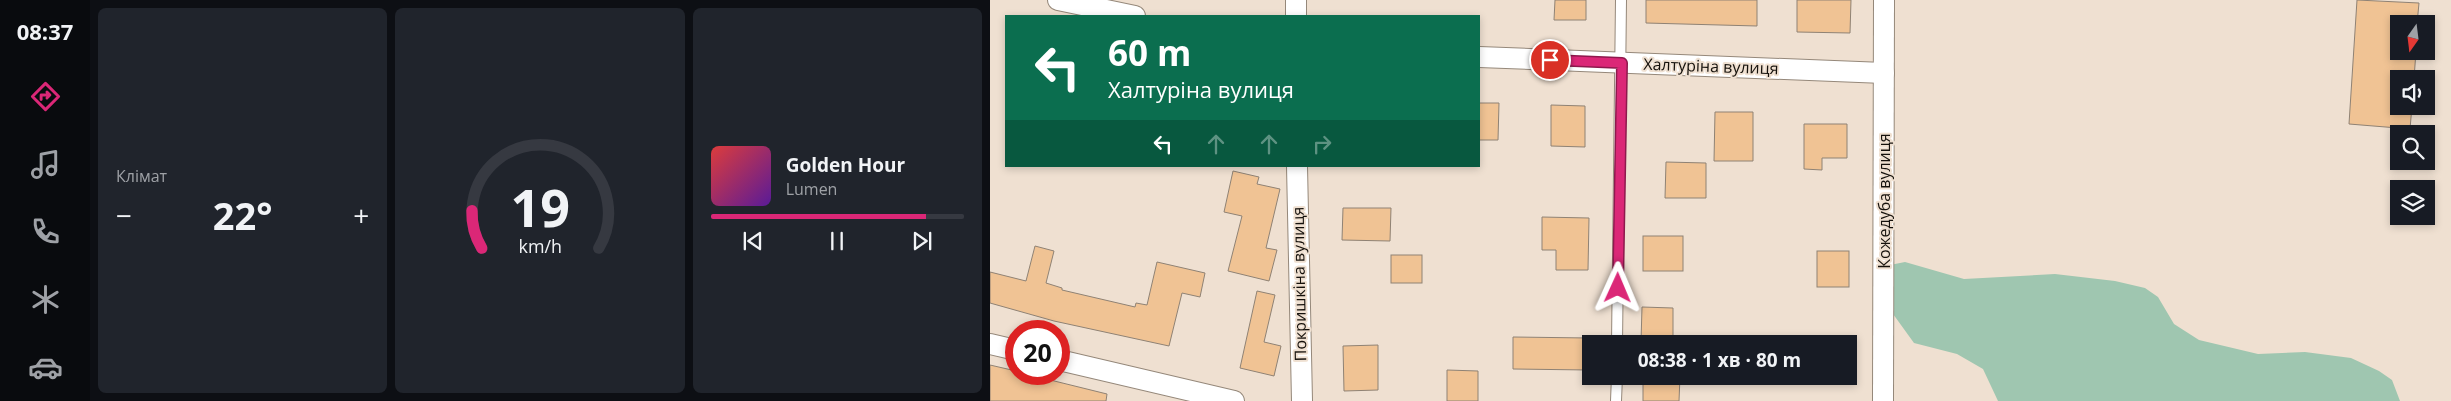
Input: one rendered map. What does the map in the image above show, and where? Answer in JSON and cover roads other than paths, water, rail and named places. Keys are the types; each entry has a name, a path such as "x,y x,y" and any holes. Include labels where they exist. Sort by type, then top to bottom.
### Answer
{"street":[{"path":"1058,0 1130,15"},
{"path":"1296,0 1296,15"},
{"name":"Кожедуба вулиця","path":"1883,401 1884,0"},
{"name":"Халтуріна вулиця","path":"1480,57 1884,73"},
{"name":"Покришкіна вулиця","path":"1297,167 1302,401"},
{"path":"990,344 1005,347"},
{"path":"1070,363 1234,401"}],"lane":[{"path":"1617,335 1622,0"},
{"path":"1616,401 1617,385"}]}
